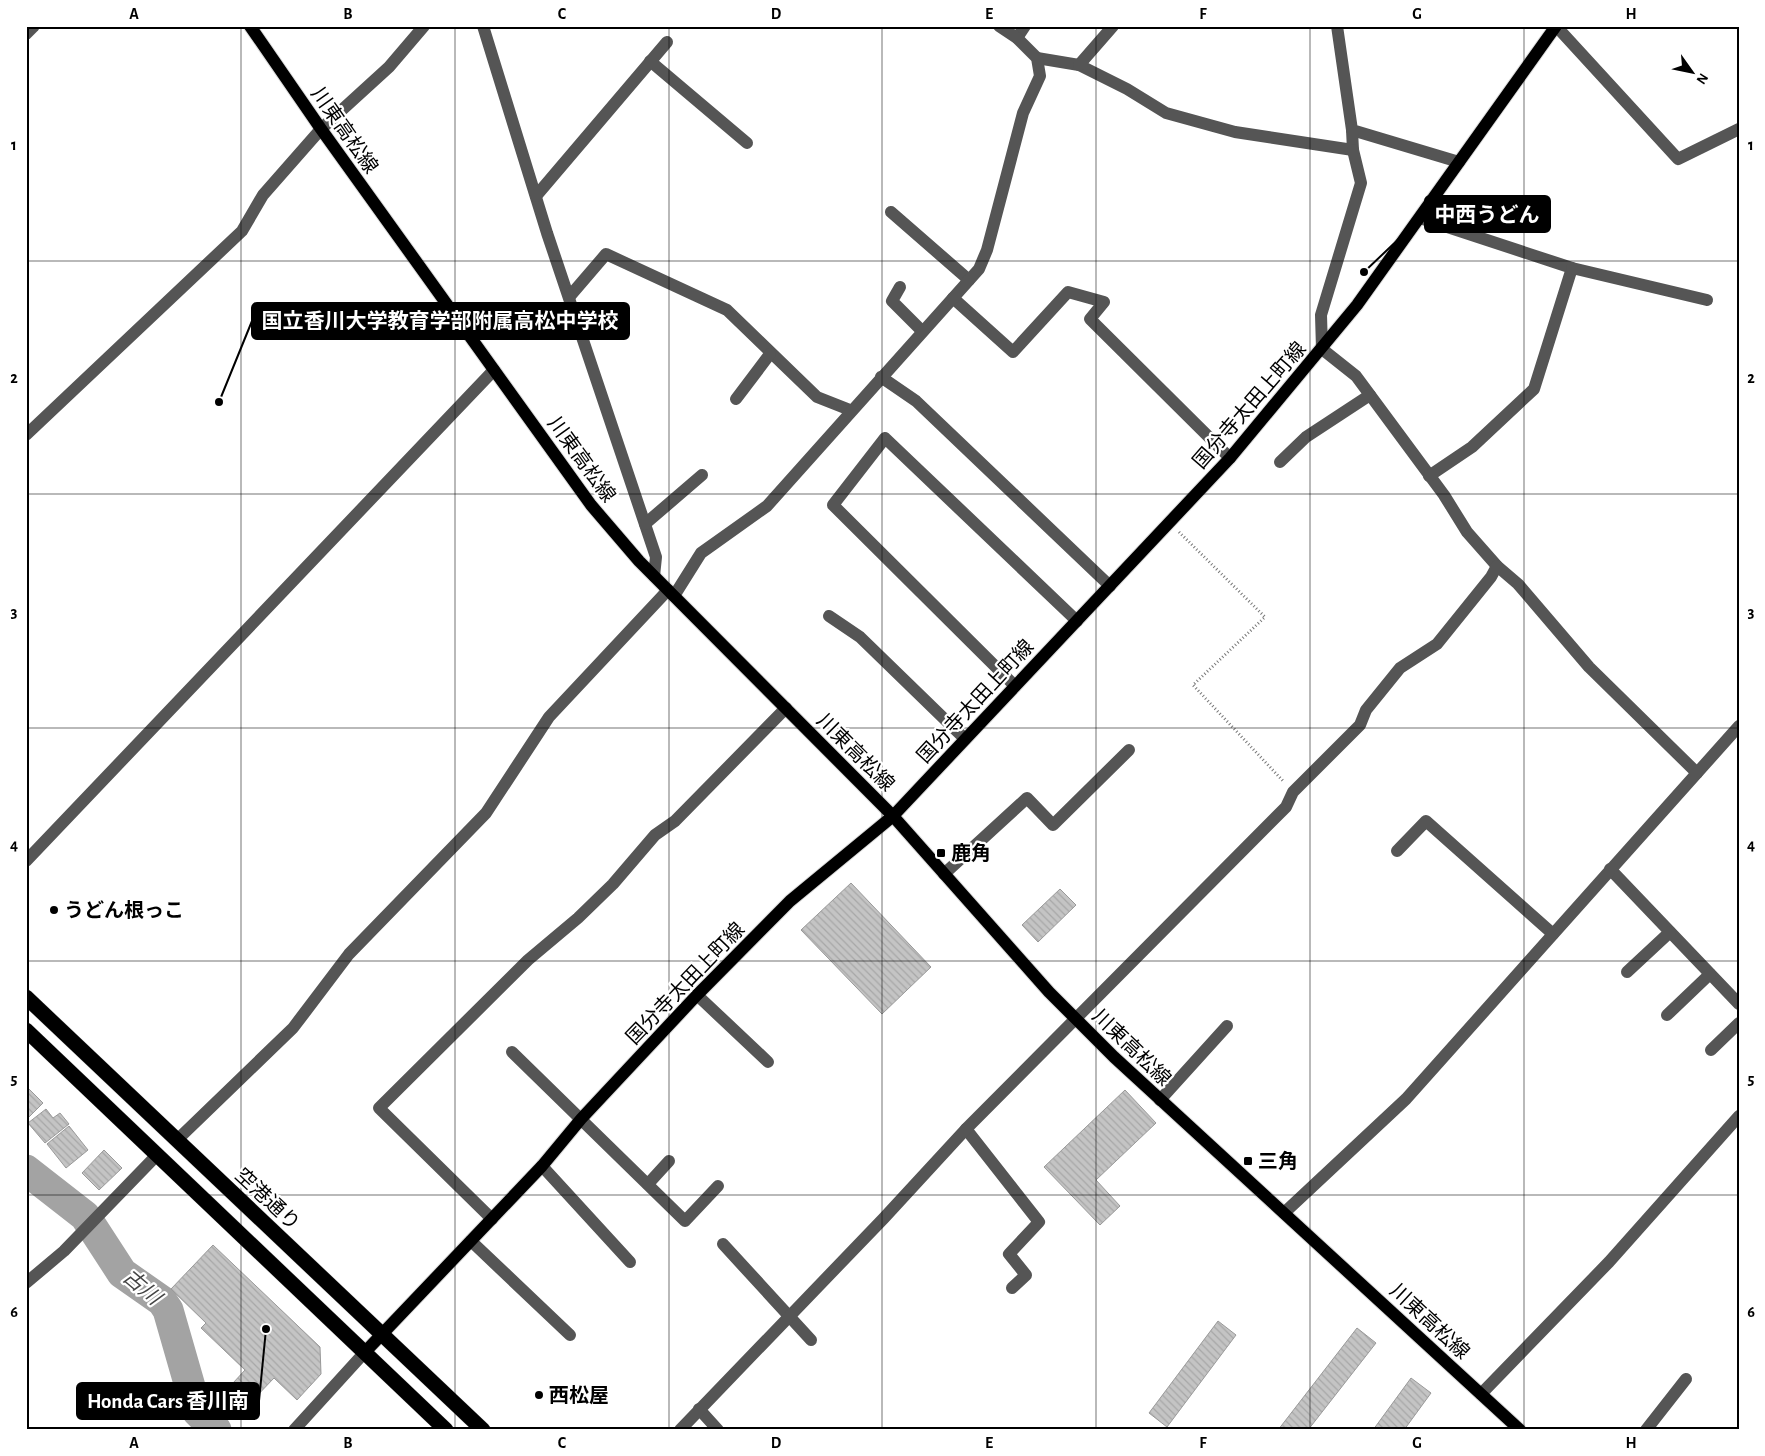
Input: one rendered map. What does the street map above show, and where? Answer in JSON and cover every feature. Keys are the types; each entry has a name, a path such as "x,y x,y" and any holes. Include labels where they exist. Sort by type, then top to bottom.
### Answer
{"highway":[{"name":"空港通り","path":"26,997 483,1430"},
{"path":"26,1030 446,1430"}],"main road":[{"name":"川東高松線","path":"250,26 321,129 591,506 654,576 893,816 1075,1018 1160,1100 1520,1430"},
{"name":"国分寺太田上町線","path":"365,1352 542,1166 581,1120 697,995 790,901 893,816 1230,458 1357,305 1556,26"}],"street":[{"path":"26,34 34,26"},
{"path":"26,435 242,230 263,195 321,129 389,67 424,26"},
{"path":"483,26 536,196 656,557 654,576"},
{"path":"999,26 1017,38 1037,58 1079,65 1127,89 1166,113 1236,132 1353,150"},
{"path":"1017,38 1026,26"},
{"path":"1079,65 1113,26"},
{"path":"1337,26 1352,130 1353,150 1361,183 1321,315 1322,349 1356,376 1429,476 1467,532 1497,566 1518,584 1588,667 1697,772"},
{"path":"1556,26 1678,159 1739,129"},
{"path":"536,196 667,42"},
{"path":"177,1140 293,1028 349,954 486,813 549,717 671,593 701,553 766,506 850,410 979,269 987,250 1023,113 1040,76 1037,58"},
{"path":"650,61 747,143"},
{"path":"1352,130 1459,162"},
{"path":"891,212 970,280"},
{"path":"1420,218 1572,268 1707,300"},
{"path":"570,296 606,254 727,310 770,354 817,397 850,410"},
{"path":"1429,476 1472,447 1534,389 1572,268"},
{"path":"900,287 892,301 922,331"},
{"path":"953,298 1013,352 1068,292 1104,302 1090,319 1230,458"},
{"path":"736,399 770,354"},
{"path":"26,861 494,370"},
{"path":"881,377 916,402 1110,586"},
{"path":"1280,462 1306,437 1370,395"},
{"path":"1016,686 833,504 885,438 1077,621"},
{"path":"645,524 702,475"},
{"path":"680,1430 966,1129 1286,807 1293,792 1360,725 1366,710 1400,668 1437,644 1491,577 1497,566"},
{"path":"829,616 860,637 965,739"},
{"path":"492,1219 379,1108 528,960 578,918 613,884 655,835 682,814 786,708"},
{"path":"1284,1213 1406,1099 1739,726"},
{"path":"944,874 1027,798 1053,825 1129,750"},
{"path":"1397,852 1426,820 1553,934"},
{"path":"1610,870 1739,1004"},
{"path":"1627,972 1670,932"},
{"path":"1667,1015 1710,974"},
{"path":"697,995 768,1062"},
{"path":"1711,1050 1739,1023"},
{"path":"1160,1100 1227,1026"},
{"path":"512,1052 685,1220 718,1186"},
{"path":"1481,1394 1609,1262 1739,1116"},
{"path":"966,1129 1039,1222 1009,1254 1026,1276 1012,1288"},
{"path":"26,1283 85,1230 157,1155"},
{"path":"648,1184 669,1161"},
{"path":"542,1166 630,1262"},
{"path":"471,1241 570,1335"},
{"path":"723,1244 811,1340"},
{"path":"294,1430 365,1352"},
{"path":"1646,1430 1686,1379"},
{"path":"699,1409 718,1430"}],"path":[{"path":"1169,523 1265,617 1193,685 1293,792"}],"building":[{"path":"851,883 931,967 882,1014 801,930"},
{"path":"1060,889 1076,905 1038,942 1022,925"},
{"path":"26,1086 43,1103 27,1119 26,1118"},
{"path":"1125,1090 1156,1123 1096,1180 1120,1206 1100,1225 1044,1167"},
{"path":"46,1109 53,1118 60,1113 69,1124 45,1143 28,1123"},
{"path":"69,1126 88,1150 66,1168 47,1144"},
{"path":"104,1150 122,1168 99,1190 82,1173"},
{"path":"213,1245 320,1347 321,1374 297,1400 274,1378 252,1401 233,1383 245,1370 201,1328 206,1323 171,1289"},
{"path":"1218,1321 1236,1335 1167,1427 1149,1413"},
{"path":"1357,1328 1376,1343 1308,1430 1278,1430"},
{"path":"1411,1378 1431,1393 1404,1430 1373,1430"}],"waterway":[{"name":"古川","path":"26,1170 85,1216 122,1273 162,1301 168,1310 197,1411 216,1430"}],"place":[{"name":"中西うどん","path":"1364,272"},
{"name":"国立香川大学教育学部附属高松中学校","path":"219,402"},
{"name":"鹿角","path":"941,853"},
{"name":"うどん根っこ","path":"54,910"},
{"name":"三角","path":"1248,1161"},
{"name":"Honda Cars 香川南","path":"266,1329"},
{"name":"西松屋","path":"539,1395"}]}
